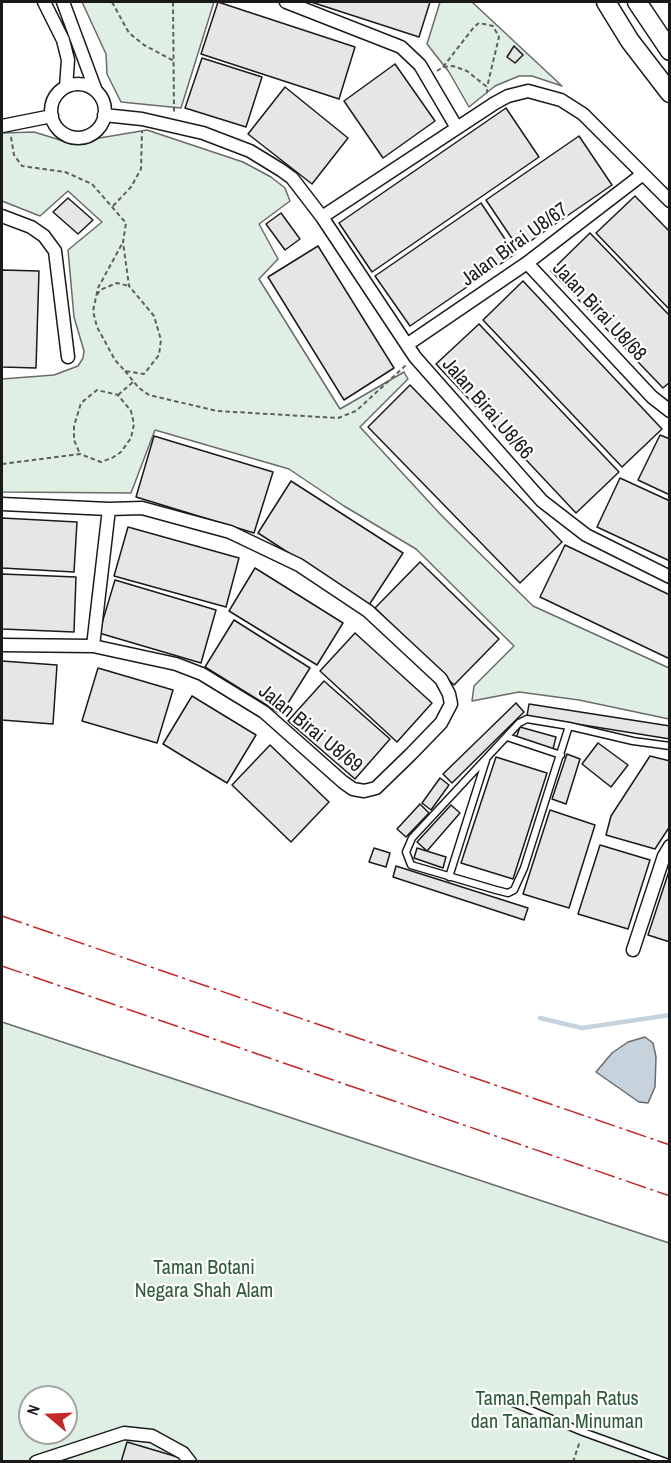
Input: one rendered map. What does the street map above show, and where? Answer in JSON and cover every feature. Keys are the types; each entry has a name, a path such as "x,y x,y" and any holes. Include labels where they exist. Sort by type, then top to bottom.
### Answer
{"main road":[{"path":"606,2 630,41 669,93"},
{"path":"637,2 669,51"}],"street":[{"path":"44,2 63,40 68,60 66,87"},
{"path":"63,2 96,91 103,101 104,115 97,130 81,138 60,131 52,116 56,97 66,87 77,84 96,91"},
{"path":"286,2 401,47 410,54 428,77 457,128"},
{"path":"321,217 508,96 528,91 561,100 583,114 669,201"},
{"name":"Jalan Birai U8/66","path":"104,115 142,119 203,133 270,161 292,178 321,217 415,357 542,501 586,535 669,576"},
{"path":"6,125 52,116"},
{"name":"Jalan Birai U8/67","path":"408,344 527,262 643,174"},
{"path":"2,216 31,226 44,236 55,251 68,357"},
{"name":"Jalan Birai U8/68","path":"527,262 652,397 669,411"},
{"path":"2,504 109,509 93,646"},
{"name":"Jalan Birai U8/69","path":"2,645 93,646 176,664 202,675 264,712 353,789 364,791 376,788 446,717 451,704 450,694 441,679 368,611 299,564 230,532 142,508 109,509"},
{"path":"633,950 669,846"},
{"path":"36,1461 124,1433 152,1436 183,1454 190,1461"}],"lane":[{"path":"569,726 524,868 514,890 507,893 411,865 406,856 412,838 519,723 527,719 569,726 669,746"},
{"path":"507,736 561,755"},
{"path":"449,877 487,757"},
{"path":"504,1399 583,1432 666,1461"}],"path":[{"path":"112,2 118,18 129,33 144,45 174,61"},
{"path":"173,2 175,128"},
{"path":"428,77 443,67 479,23 493,26 499,37 487,87 489,108"},
{"path":"443,67 453,66 467,71 487,87"},
{"path":"114,206 131,187 141,169 142,119"},
{"path":"6,125 14,154 22,166 79,177 92,184 114,206 126,223 123,242 129,286 154,316 161,340 159,354 144,374 125,371"},
{"path":"123,242 94,299 97,327 115,360 133,382 149,394 217,411 338,418 356,411 415,357"},
{"path":"94,299 100,290 107,286 117,283 129,286"},
{"path":"118,395 133,382"},
{"path":"2,464 80,454 101,462 112,458 122,452 131,438 134,424 131,411 118,395 97,390 81,403 74,426 74,440 80,454"},
{"path":"573,1461 583,1432"}],"green space":[{"path":"82,2 214,2 181,108 121,102 107,74 106,54"},
{"path":"440,2 472,2 562,86 532,76 519,76 495,86 469,107 449,72 427,44"},
{"path":"147,130 243,162 271,177 285,188 290,201 259,224 278,259 259,279 340,409 404,372 408,379 360,427 442,516 533,606 669,668 669,719 579,700 519,692 472,701 474,686 514,646 416,549 344,506 289,469 155,430 131,493 2,492 2,379 54,375 78,366 84,351 74,317 68,250 102,222 68,191 40,216 2,201 2,133 34,132 70,143"},
{"name":"Taman Botani Negara Shah Alam","path":"2,1022 669,1243 669,1461 2,1461"}],"shaded area":[{"path":"645,1037 653,1043 656,1057 655,1087 648,1103 639,1102 596,1072 612,1053 628,1042"}],"building":[{"path":"218,2 355,47 339,99 201,54"},
{"path":"311,2 430,2 419,37"},
{"path":"514,46 523,55 515,63 507,57"},
{"path":"202,58 262,77 246,127 185,108"},
{"path":"395,64 435,121 383,158 344,101"},
{"path":"285,87 348,138 312,184 248,134"},
{"path":"506,108 539,157 372,272 339,223"},
{"path":"579,136 612,185 519,249 486,200"},
{"path":"635,196 670,232 670,310 596,233"},
{"path":"68,198 93,220 78,234 53,212"},
{"path":"481,203 515,254 410,326 375,276"},
{"path":"281,213 300,239 285,250 266,224"},
{"path":"590,233 670,316 670,382 663,388 551,271"},
{"path":"318,246 394,368 344,400 268,277"},
{"path":"2,270 39,271 36,368 2,367"},
{"path":"523,281 662,429 622,467 483,320"},
{"path":"479,324 619,472 576,513 436,364"},
{"path":"410,385 562,542 520,583 368,427"},
{"path":"660,435 670,439 670,495 638,480"},
{"path":"154,436 273,472 254,533 136,497"},
{"path":"620,478 670,501 670,561 597,527"},
{"path":"291,481 403,553 369,605 258,533"},
{"path":"2,518 77,522 74,572 2,568"},
{"path":"128,527 239,558 226,607 114,576"},
{"path":"565,545 670,595 670,659 540,597"},
{"path":"420,562 499,639 454,685 375,608"},
{"path":"255,568 343,623 317,665 229,611"},
{"path":"2,574 76,577 74,632 2,629"},
{"path":"115,580 216,610 201,663 99,633"},
{"path":"234,620 310,668 281,714 205,667"},
{"path":"355,633 432,703 397,742 320,671"},
{"path":"2,661 57,665 53,724 2,720"},
{"path":"98,668 173,690 157,743 82,721"},
{"path":"324,681 390,739 355,779 288,721"},
{"path":"192,696 256,735 227,783 163,744"},
{"path":"516,703 524,712 452,783 443,774"},
{"path":"529,704 670,726 670,739 527,716"},
{"path":"520,727 556,737 553,749 516,738"},
{"path":"598,743 628,765 611,787 582,764"},
{"path":"270,745 329,802 291,842 232,785"},
{"path":"567,754 580,759 566,804 552,799"},
{"path":"650,756 670,761 670,826 655,849 606,835 611,816"},
{"path":"496,757 547,773 513,879 461,863"},
{"path":"440,778 449,785 431,810 422,803"},
{"path":"420,804 429,813 406,837 397,829"},
{"path":"451,805 460,813 427,851 417,842"},
{"path":"550,810 595,825 569,908 523,894"},
{"path":"600,845 650,860 628,929 578,914"},
{"path":"374,848 390,853 386,867 369,862"},
{"path":"417,848 446,857 443,868 414,858"},
{"path":"396,866 528,908 524,920 393,877"},
{"path":"670,868 670,942 648,935"},
{"path":"127,1442 181,1458 180,1462 121,1462"}],"waterway":[{"path":"540,1018 582,1028 670,1015"}],"power":[{"path":"2,916 670,1145"},
{"path":"2,966 670,1196"}],"park label":[{"name":"Taman Rempah Ratus dan Tanaman Minuman","path":"557,1412"}]}
